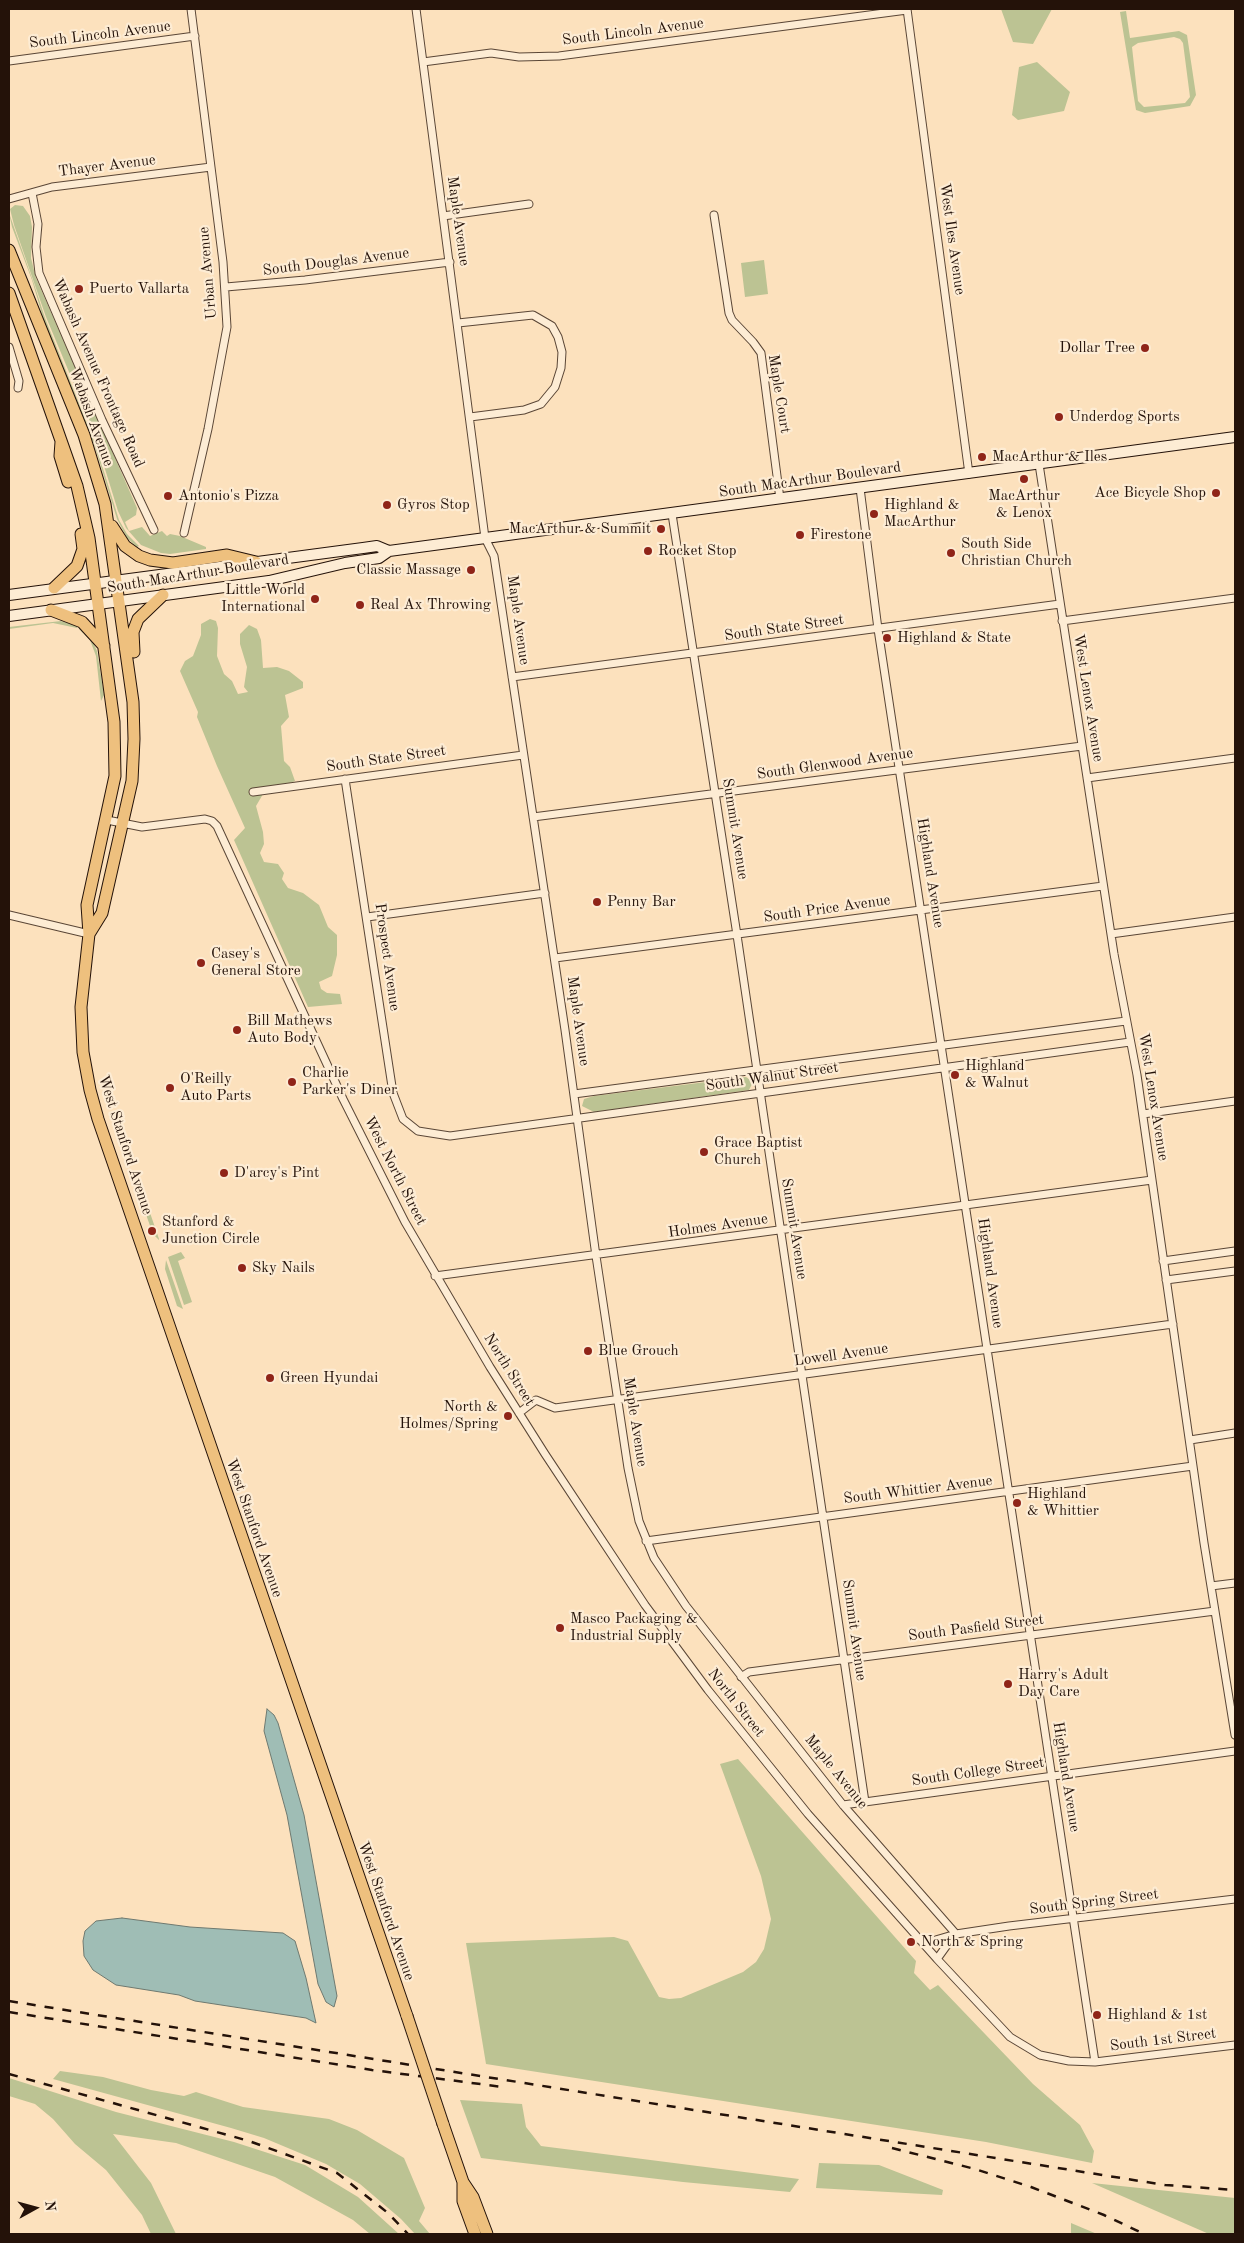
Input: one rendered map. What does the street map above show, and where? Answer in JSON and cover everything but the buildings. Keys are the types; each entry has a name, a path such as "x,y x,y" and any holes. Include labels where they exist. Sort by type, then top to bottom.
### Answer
{"main road":[{"name":"Wabash Avenue","path":"9,250 84,435 106,508 120,602"},
{"path":"9,293 62,438 83,510 98,604"},
{"name":"South MacArthur Boulevard","path":"9,616 269,581 379,558 389,551 1235,437"},
{"path":"54,588 77,566 83,549 74,503 60,456 62,438"},
{"path":"106,508 111,525 125,546 139,556 150,560 173,563 227,555 256,562"},
{"name":"South MacArthur Boulevard","path":"9,594 377,546 389,551"},
{"path":"133,702 139,689 133,632 142,613 163,596"},
{"name":"West Stanford Avenue","path":"89,934 102,913 123,824 134,758 133,702 120,602"},
{"name":"West Stanford Avenue","path":"98,604 115,750 115,776 107,820 87,905 89,934 81,1007 83,1052 93,1105 463,2182"},
{"path":"52,610 82,622 104,646"},
{"path":"463,2182 463,2201 475,2234"},
{"path":"463,2182 473,2196 487,2234"}],"street":[{"name":"Urban Avenue","path":"184,533 208,429 227,327 226,287 191,9"},
{"name":"Maple Avenue","path":"416,9 485,538 494,556 578,1118 596,1256 636,1508 646,1541 654,1558 686,1606 843,1805 956,1934"},
{"name":"South Lincoln Avenue","path":"423,62 491,53 519,58 545,57 907,9"},
{"name":"West Iles Avenue","path":"907,9 969,474"},
{"name":"South Lincoln Avenue","path":"9,61 195,36"},
{"name":"Thayer Avenue","path":"9,199 52,187 211,166"},
{"name":"Wabash Avenue Frontage Road","path":"32,192 38,224 36,247 39,273 102,420 154,530"},
{"path":"443,216 529,204"},
{"name":"Maple Court","path":"714,215 729,313 734,322 761,353 780,499"},
{"name":"South Douglas Avenue","path":"226,287 305,280 450,262"},
{"path":"458,323 533,315 552,326 560,342 562,352 561,368 555,387 541,404 524,410 470,417"},
{"path":"9,348 19,381 18,388"},
{"name":"West Lenox Avenue","path":"1039,464 1103,886 1143,1114 1193,1466 1235,1735"},
{"name":"Highland Avenue","path":"860,488 878,629 1095,2062"},
{"name":"Summit Avenue","path":"672,514 695,654 865,1802"},
{"path":"1062,622 1235,598"},
{"name":"South State Street","path":"512,677 1060,604"},
{"name":"South Glenwood Avenue","path":"532,817 1082,746"},
{"name":"South State Street","path":"253,792 523,755"},
{"path":"1087,778 1235,758"},
{"name":"Prospect Avenue","path":"345,779 393,1093 403,1119 418,1131"},
{"name":"West North Street","path":"107,820 152,827 205,819 212,820 217,826 366,1147 435,1276"},
{"name":"South Price Avenue","path":"554,958 1103,886"},
{"path":"367,917 544,893"},
{"path":"9,915 89,934"},
{"path":"1111,934 1235,917"},
{"name":"South Walnut Street","path":"574,1094 942,1048 1126,1022"},
{"name":"South Walnut Street","path":"418,1131 450,1136 945,1066 1130,1042"},
{"path":"1143,1114 1235,1102"},
{"name":"Holmes Avenue","path":"435,1276 596,1256 1152,1180"},
{"path":"1163,1261 1235,1250"},
{"path":"1166,1280 1235,1271"},
{"name":"North Street","path":"435,1276 604,1546 698,1678 808,1814 937,1959 1010,2037 1040,2055 1055,2059 1095,2062"},
{"name":"Lowell Avenue","path":"519,1413 536,1400 555,1408 1172,1324"},
{"path":"1190,1440 1235,1433"},
{"name":"South Whittier Avenue","path":"646,1541 1193,1466"},
{"path":"1211,1586 1235,1583"},
{"name":"South Pasfield Street","path":"741,1677 749,1672 1215,1611"},
{"name":"South College Street","path":"843,1805 1235,1751"},
{"name":"South Spring Street","path":"920,1940 940,1940 956,1934 1235,1899"},
{"path":"937,1959 956,1934"},
{"name":"South 1st Street","path":"1095,2062 1235,2045"}],"green space":[{"path":"1001,9 1052,9 1033,44 1013,42"},
{"path":"1126,11 1130,38 1179,31 1187,35 1196,95 1190,106 1145,113 1136,110 1120,12","holes":["1174,37 1180,39 1183,43 1190,97 1185,103 1144,107 1138,101 1132,47 1138,43"]},
{"path":"1037,62 1070,92 1064,111 1018,120 1012,115 1019,67"},
{"path":"15,205 23,206 30,216 32,227 31,258 36,278 137,508 136,515 125,522 129,531 142,527 150,536 162,531 167,536 170,534 180,536 206,547 206,549 170,554 161,553 141,545 126,528 118,511 92,427 46,317 14,225 10,209"},
{"path":"9,213 45,318 96,446 119,520 127,534 139,546 137,547 127,538 117,519 95,447 46,328"},
{"path":"764,260 768,294 745,297 741,263"},
{"path":"210,619 216,621 218,628 217,656 224,674 232,681 238,694 248,692 244,687 247,667 240,644 240,634 249,625 257,629 261,640 263,668 277,667 289,671 303,682 303,688 285,695 289,717 281,726 284,761 290,767 295,781 266,789 256,806 263,832 264,844 260,853 264,862 278,864 284,873 282,879 288,888 303,893 319,905 328,927 337,935 337,955 332,976 319,982 321,989 327,993 340,994 342,1004 308,1007 234,840 245,828 217,766 197,717 198,712 180,671 185,661 193,656 201,635 201,624"},
{"path":"61,621 78,626 77,628 53,623 9,629 9,627"},
{"path":"80,627 93,642 97,651 104,695 101,701 96,656 90,640 79,629"},
{"path":"746,1077 753,1082 749,1090 594,1112 582,1106 584,1099 594,1096"},
{"path":"136,1172 159,1240 153,1234 134,1181"},
{"path":"181,1252 185,1258 178,1261 192,1302 184,1305 168,1257"},
{"path":"166,1260 183,1309 177,1306 165,1269"},
{"path":"738,1759 916,1961 914,1973 930,1990 938,1985 1033,2084 1080,2125 1094,2151 1092,2163 986,2142 486,2064 466,1943 614,1937 628,1941 659,1997 669,1999 681,1998 743,1972 756,1962 764,1949 771,1919 761,1876 720,1764"},
{"path":"60,2071 103,2077 151,2090 184,2096 196,2092 243,2107 329,2119 357,2130 404,2158 425,2208 419,2221 430,2234 415,2234 401,2219 360,2184 326,2164 264,2138 53,2079"},
{"path":"9,2078 116,2112 234,2142 305,2165 358,2197 399,2234 370,2234 353,2220 275,2177 176,2143 113,2134 151,2183 176,2234 151,2234 142,2215 106,2170 75,2144 53,2119 35,2104 9,2096"},
{"path":"460,2100 522,2104 526,2127 541,2146 799,2179 790,2192 683,2182 481,2158"},
{"path":"819,2163 879,2165 943,2190 942,2195 816,2188"},
{"path":"1092,2183 1235,2198 1235,2234 1209,2234"},
{"path":"1071,2223 1097,2234 1071,2234"}],"water":[{"path":"267,1709 274,1715 278,1723 304,1815 337,1996 334,2007 326,2002 318,1984 287,1815 264,1731"},
{"path":"122,1918 190,1927 283,1933 295,1941 316,2023 306,2018 195,2001 179,1995 116,1985 93,1970 84,1956 83,1941 85,1931 96,1921"}],"railway":[{"path":"9,2001 1165,2185 1235,2190"},
{"path":"9,2012 372,2070 503,2087"},
{"path":"9,2074 249,2141 337,2173 388,2213 408,2234"},
{"path":"892,2148 975,2169 1031,2187 1104,2215 1144,2234"}],"place":[{"name":"Puerto Vallarta","path":"79,289"},
{"name":"Dollar Tree","path":"1145,348"},
{"name":"Underdog Sports","path":"1059,417"},
{"name":"MacArthur & Iles","path":"982,457"},
{"name":"MacArthur & Lenox","path":"1024,479"},
{"name":"Ace Bicycle Shop","path":"1216,493"},
{"name":"Antonio's Pizza","path":"168,496"},
{"name":"Gyros Stop","path":"387,505"},
{"name":"Highland & MacArthur","path":"874,514"},
{"name":"MacArthur & Summit","path":"661,529"},
{"name":"Firestone","path":"800,535"},
{"name":"Rocket Stop","path":"648,551"},
{"name":"South Side Christian Church","path":"951,553"},
{"name":"Classic Massage","path":"471,570"},
{"name":"Little World International","path":"315,599"},
{"name":"Real Ax Throwing","path":"360,605"},
{"name":"Highland & State","path":"887,638"},
{"name":"Penny Bar","path":"597,902"},
{"name":"Casey's General Store","path":"201,963"},
{"name":"Bill Mathews Auto Body","path":"237,1030"},
{"name":"Highland & Walnut","path":"955,1075"},
{"name":"Charlie Parker's Diner","path":"292,1082"},
{"name":"O'Reilly Auto Parts","path":"170,1088"},
{"name":"Grace Baptist Church","path":"704,1152"},
{"name":"D'arcy's Pint","path":"224,1173"},
{"name":"Stanford & Junction Circle","path":"152,1231"},
{"name":"Sky Nails","path":"242,1268"},
{"name":"Blue Grouch","path":"588,1351"},
{"name":"Green Hyundai","path":"270,1378"},
{"name":"North & Holmes/Spring","path":"508,1416"},
{"name":"Highland & Whittier","path":"1017,1503"},
{"name":"Masco Packaging & Industrial Supply","path":"560,1628"},
{"name":"Harry's Adult Day Care","path":"1008,1684"},
{"name":"North & Spring","path":"911,1942"},
{"name":"Highland & 1st","path":"1097,2015"}]}
